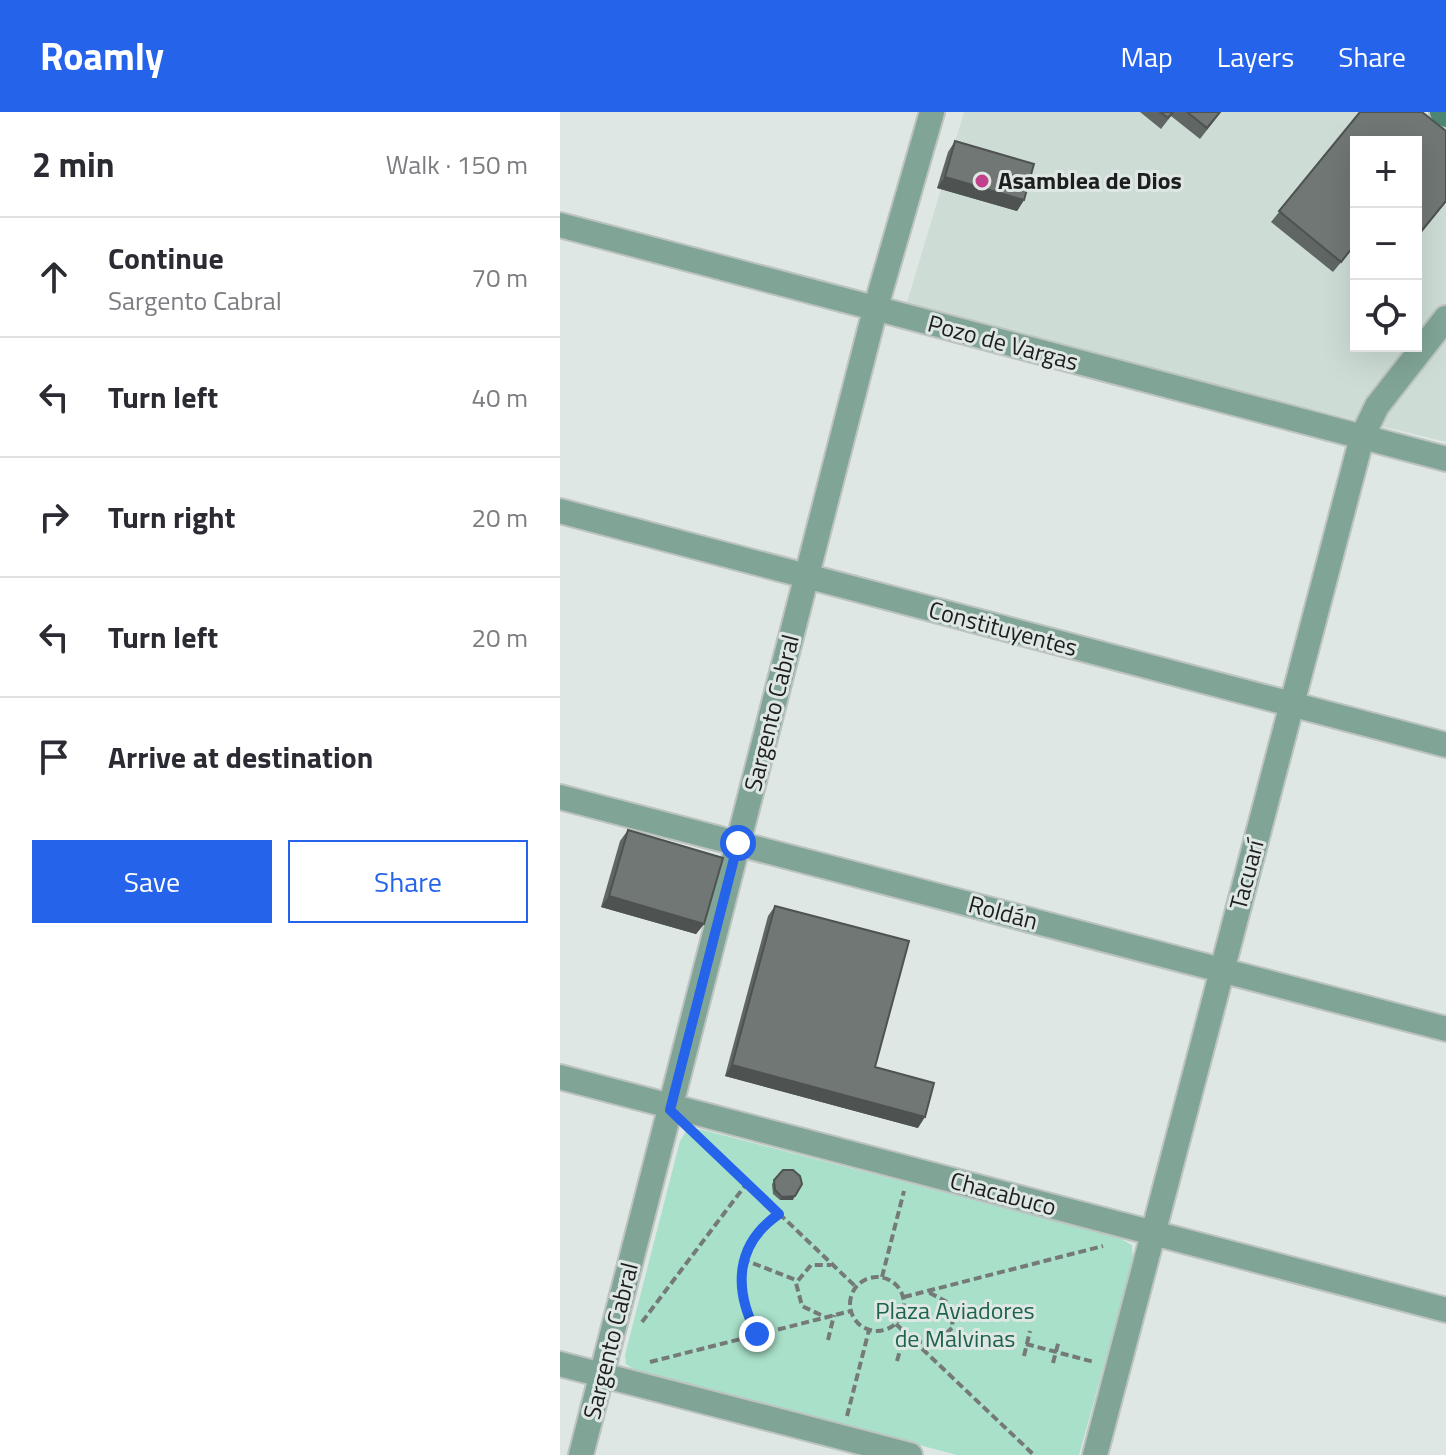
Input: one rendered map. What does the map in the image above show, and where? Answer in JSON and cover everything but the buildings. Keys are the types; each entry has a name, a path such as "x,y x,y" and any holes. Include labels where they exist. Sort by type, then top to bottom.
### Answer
{"street":[{"name":"Sargento Cabral","path":"581,1455 875,310 932,112"},
{"name":"Pozo de Vargas","path":"560,225 1446,459"},
{"name":"Tacuarí","path":"1095,1455 1362,437 1377,406 1446,318"},
{"name":"Constituyentes","path":"560,511 1446,745"},
{"name":"Roldán","path":"560,797 1446,1029"},
{"name":"Chacabuco","path":"560,1077 1446,1310"},
{"path":"560,1364 910,1455"}],"path":[{"path":"670,1108 856,1287"},
{"path":"882,1277 910,1169"},
{"path":"638,1327 747,1183"},
{"path":"757,1334 742,1301 742,1259 758,1231 779,1214"},
{"path":"904,1297 1108,1245"},
{"path":"742,1259 797,1280"},
{"path":"825,1316 802,1306 795,1292 797,1280 811,1265 834,1265"},
{"path":"870,1277 882,1277 895,1283 904,1297 904,1309 896,1324 886,1330 869,1330 859,1323 851,1311 856,1287 870,1277"},
{"path":"912,1340 936,1343 953,1327 949,1303 927,1291"},
{"path":"644,1364 851,1311"},
{"path":"828,1340 835,1314"},
{"path":"896,1324 1034,1455"},
{"path":"842,1437 869,1330"},
{"path":"1024,1356 1030,1331"},
{"path":"897,1361 905,1333"},
{"path":"1053,1363 1059,1340"},
{"path":"1026,1344 1118,1368"}],"shaded area":[{"path":"964,112 1404,112 1446,147 1446,442 905,309"}],"green space":[{"name":"Plaza Aviadores de Malvinas","path":"699,1129 1117,1237 1132,1245 1133,1261 1079,1455 957,1455 635,1370 626,1364 625,1355 680,1141 687,1130"}],"place":[{"name":"Asamblea de Dios","path":"982,181"}],"route":[{"path":"738,843 670,1110 779,1214 758,1231 742,1259 742,1301 757,1334"}]}
